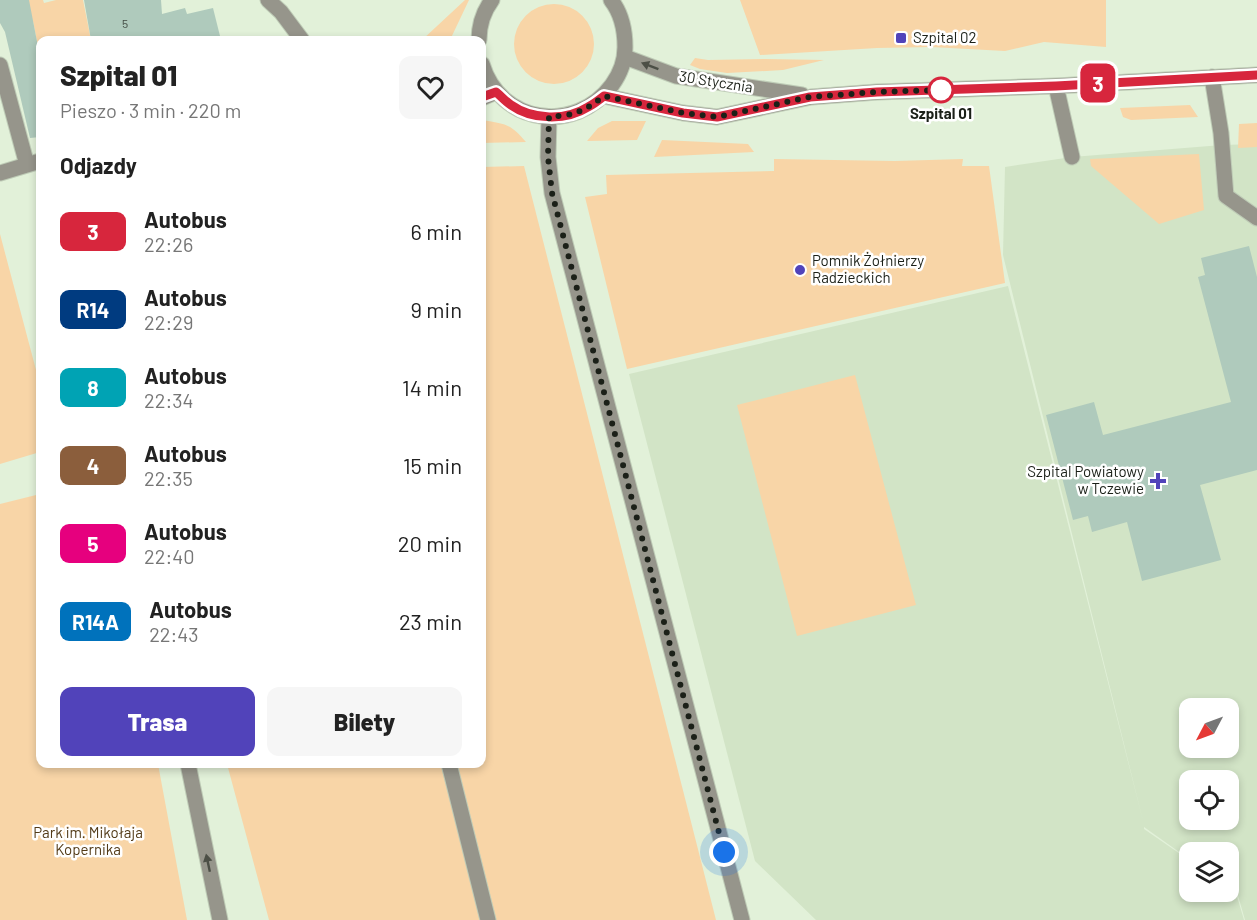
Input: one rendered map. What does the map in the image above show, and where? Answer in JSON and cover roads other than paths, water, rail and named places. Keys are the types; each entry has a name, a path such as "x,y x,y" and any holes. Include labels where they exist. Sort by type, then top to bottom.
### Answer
{"street":[{"path":"268,0 281,12 299,36"},
{"path":"479,36 486,8 492,0"},
{"path":"486,77 496,92 511,105 529,114 549,117 569,115 588,108 604,96 618,78 625,57 625,32 618,9 611,0"},
{"name":"30 Stycznia","path":"625,57 676,76 810,97"},
{"path":"0,65 34,163 0,173"},
{"name":"30 Stycznia","path":"604,96 683,113 717,117 810,97 1257,75"},
{"path":"1212,77 1221,133 1226,196 1257,218"},
{"path":"1056,86 1072,157"},
{"path":"486,96 496,92"},
{"path":"549,117 548,157 552,193 742,920"},
{"path":"189,768 220,920"},
{"path":"450,768 488,920"}],"place":[{"name":"Szpital 02","path":"901,38"},
{"name":"Szpital 01","path":"941,90"},
{"name":"Pomnik Żołnierzy Radzieckich","path":"800,270"},
{"name":"Szpital Powiatowy w Tczewie","path":"1158,481"}],"park label":[{"name":"Park im. Mikołaja Kopernika","path":"88,842"}]}
